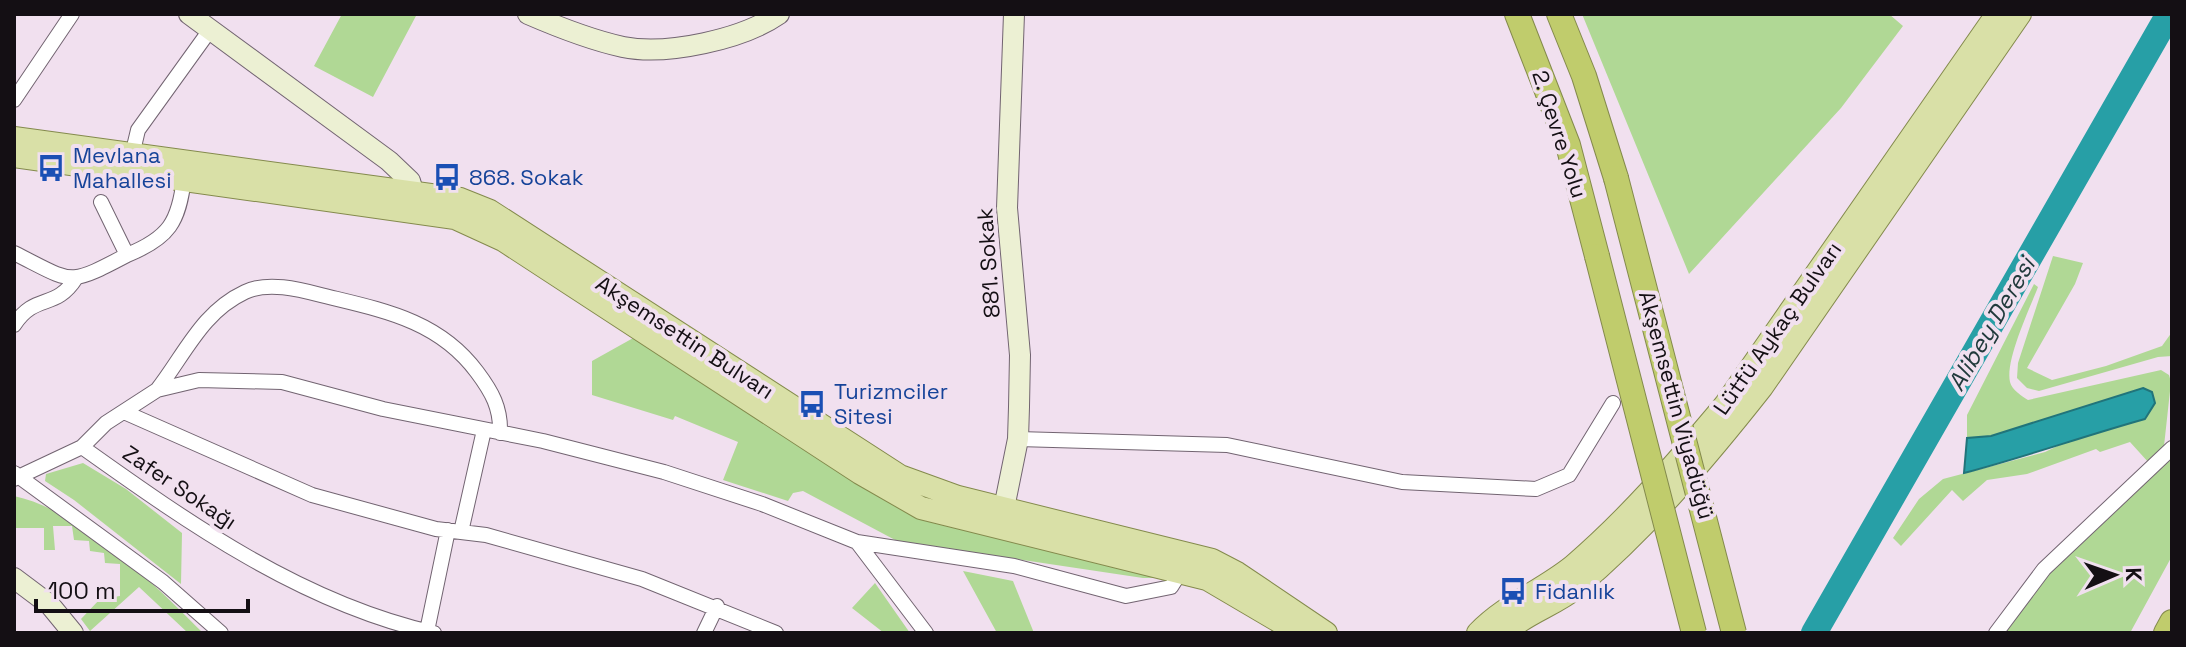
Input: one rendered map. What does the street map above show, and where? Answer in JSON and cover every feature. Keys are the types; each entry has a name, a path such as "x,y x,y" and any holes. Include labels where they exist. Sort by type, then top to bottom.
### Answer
{"highway":[{"name":"2. Çevre Yolu","path":"1517,14 1568,145 1597,256"},
{"name":"2. Çevre Yolu","path":"1559,14 1584,76 1616,178"},
{"name":"Akşemsettin Viyadüğü","path":"1616,178 1734,633"},
{"name":"Akşemsettin Viyadüğü","path":"1597,256 1694,633"},
{"path":"2166,633 2172,622"}],"main road":[{"name":"Lütfü Aykaç Bulvarı","path":"1478,633 1496,616 1554,580 1592,549 1682,457 1725,405 1997,14"},
{"name":"Lütfü Aykaç Bulvarı","path":"1504,633 1574,589 1633,535 1724,434 1770,376 2020,14"},
{"name":"Akşemsettin Bulvarı","path":"14,138 133,151 490,211 900,476 1002,518 1237,573 1326,633"},
{"name":"Akşemsettin Bulvarı","path":"14,156 184,178 412,200"},
{"name":"Akşemsettin Bulvarı","path":"1183,562 1299,633"}],"street":[{"path":"14,100 72,14"},
{"path":"189,14 400,170 410,181 412,200"},
{"path":"528,14 625,48 718,39 748,32 776,15"},
{"name":"881. Sokak","path":"1002,518 1018,439 1020,355 1007,208 1014,14"},
{"path":"133,151 138,130 210,30"},
{"path":"14,253 68,280 149,246 170,229 179,210 184,178"},
{"path":"101,202 127,255"},
{"path":"14,325 25,308 64,296 76,278"},
{"path":"157,390 200,325 217,310 248,290 302,290 394,314 441,335 462,353 489,388 501,412 500,433"},
{"path":"16,476 82,447 124,412 157,390 199,380 282,382 664,472 762,504 857,542 1014,566 1126,596 1171,587 1183,562"},
{"path":"1018,439 1227,445 1402,482 1536,489 1569,475 1613,403"},
{"path":"124,412 312,495 627,575 717,606 776,633"},
{"path":"431,632 455,531 484,430"},
{"name":"Zafer Sokağı","path":"82,447 201,532 321,595 404,630 431,632"},
{"path":"1996,633 2044,569 2172,448"},
{"path":"16,476 163,582 221,633"},
{"path":"857,542 926,633"},
{"path":"14,578 50,605 73,633"},
{"path":"704,633 717,606"}],"green space":[{"path":"342,14 417,14 373,97 314,66"},
{"path":"1582,14 1889,14 1903,26 1841,108 1689,274"},
{"path":"2053,256 2083,263 2075,284 2027,368 2052,380 2106,366 2162,346 2172,332 2172,356 2158,357 2039,391 2027,388 2017,378 2018,363"},
{"path":"2034,284 2038,287 2011,361 2009,372 2013,388 2028,400 2161,370 2169,375 2171,382 2164,446 2149,463 2130,442 2100,452 2096,449 2027,474 1987,480 1963,501 1952,490 1901,546 1893,538 1919,499 1943,479 2045,452 2068,441 2145,419 2142,388 1991,436 1967,438 1967,415"},
{"path":"635,337 901,509 1164,578 1143,578 897,541 803,491 793,493 788,501 723,480 738,442 675,416 673,420 592,395 592,361"},
{"path":"2172,455 2172,556 2130,633 2003,633 2051,572"},
{"path":"83,463 126,489 182,533 181,584 45,481 46,474"},
{"path":"14,496 39,504 91,533 140,573 203,633 188,633 139,587 90,631 81,619 100,599 120,596 120,564 105,563 104,553 90,551 89,541 74,540 72,526 53,526 55,550 44,550 44,528 15,528"},
{"path":"963,571 1013,581 1034,633 997,633"},
{"path":"875,583 910,633 884,633 852,608"}],"water":[{"name":"Alibey Deresi","path":"2143,388 2152,392 2155,403 2145,419 1964,473 1967,438 1991,436"}],"waterway":[{"name":"Alibey Deresi","path":"1814,633 2169,14"}],"place":[{"name":"Mevlana Mahallesi","path":"51,168"},
{"name":"868. Sokak","path":"447,177"},
{"name":"Turizmciler Sitesi","path":"812,404"},
{"name":"Fidanlık","path":"1513,591"}]}
